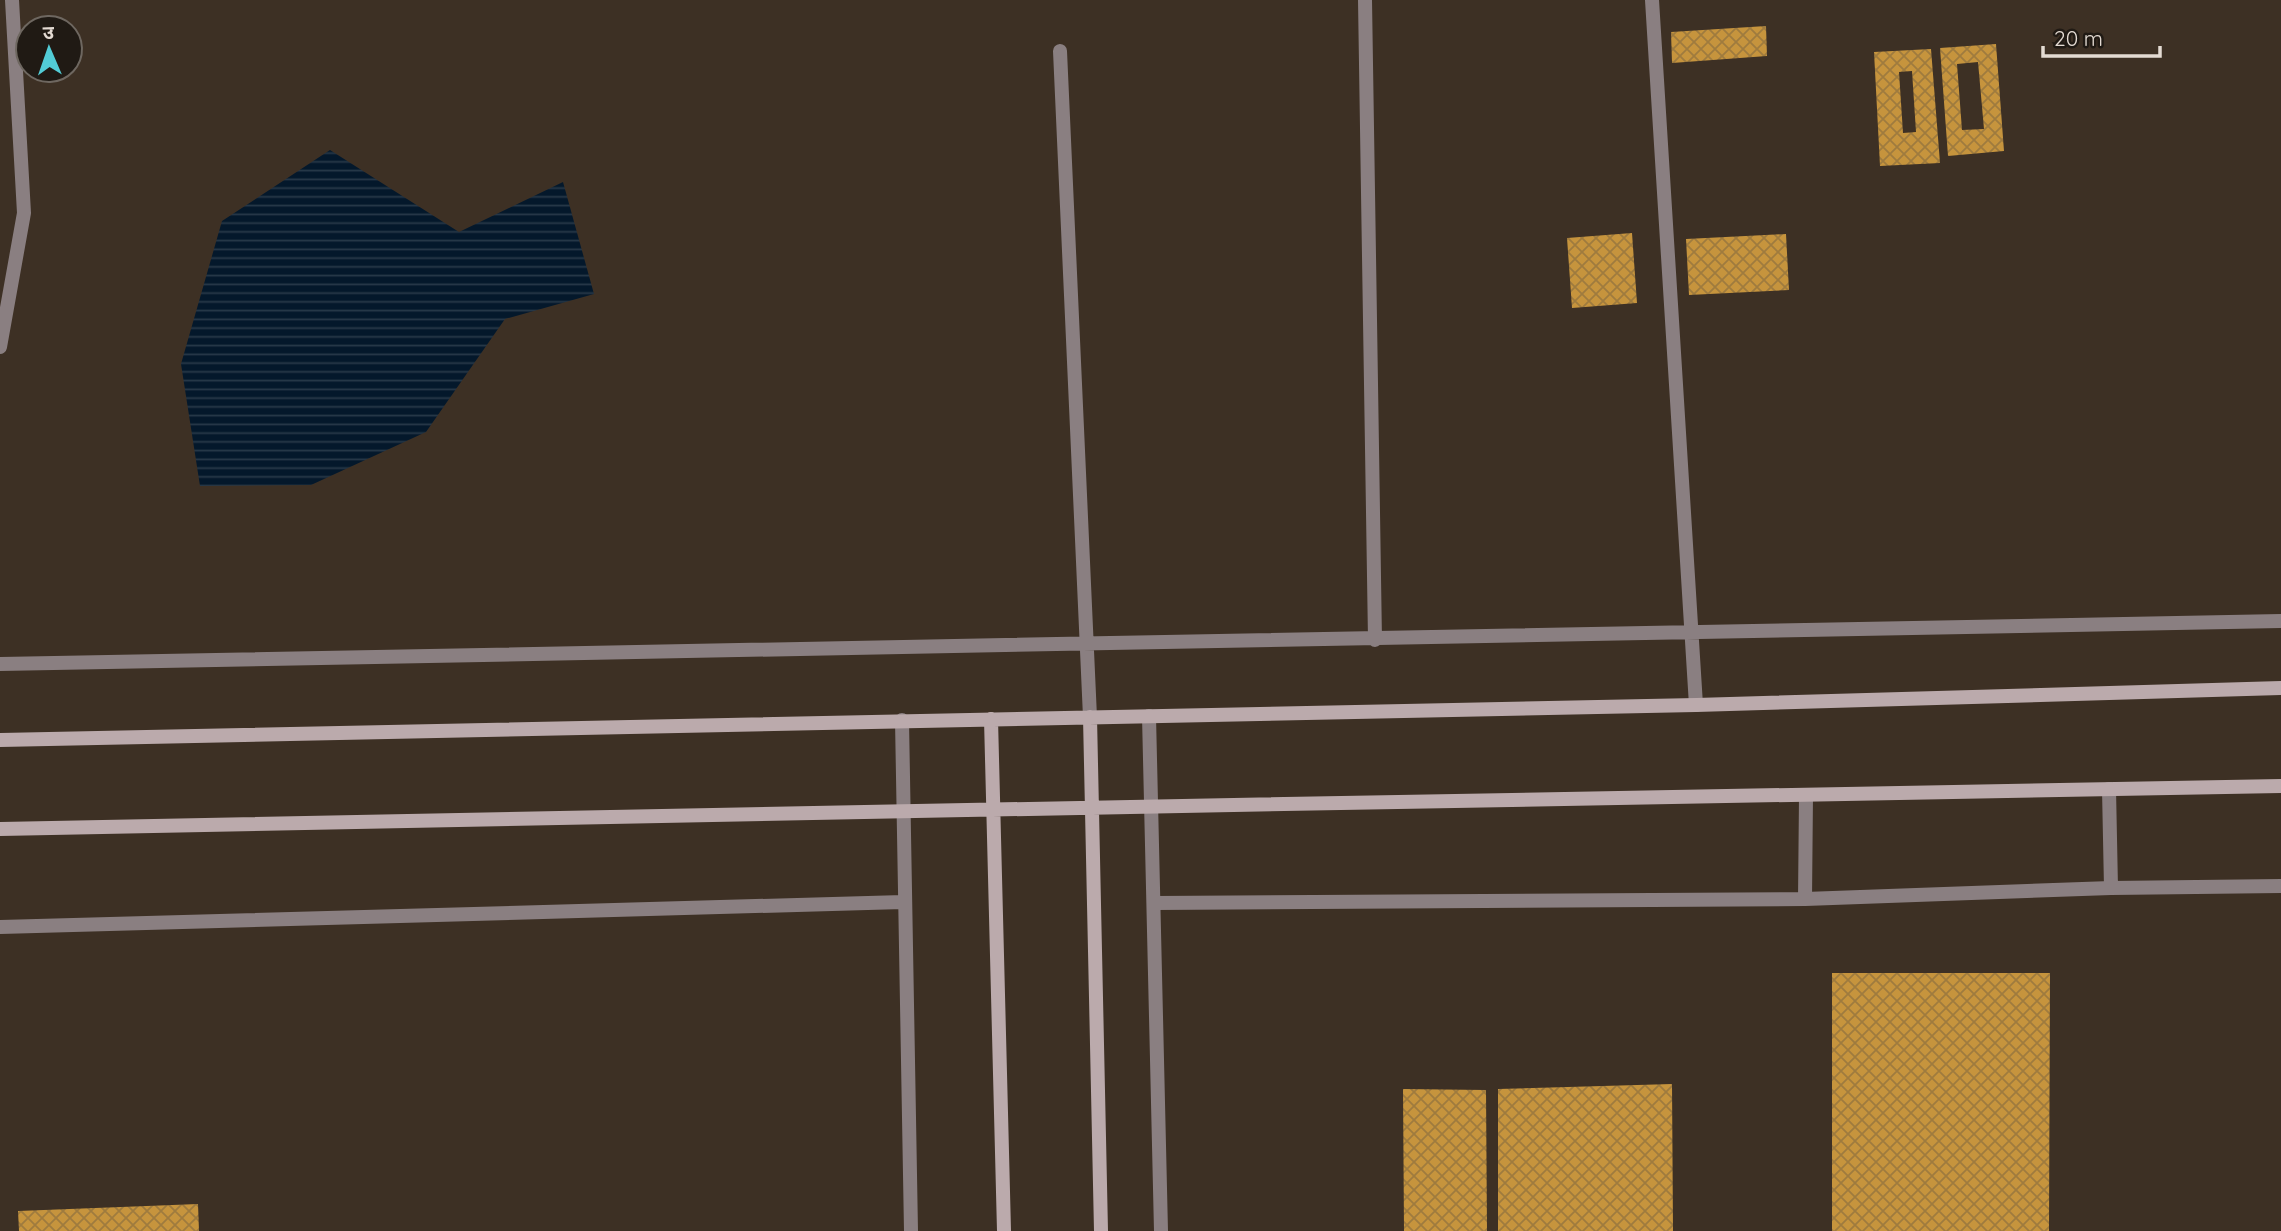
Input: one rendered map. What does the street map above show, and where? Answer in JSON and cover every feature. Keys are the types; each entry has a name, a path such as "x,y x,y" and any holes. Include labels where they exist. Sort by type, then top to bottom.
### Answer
{"main road":[{"path":"0,740 1696,705 2281,688"},
{"path":"1090,717 1101,1231"},
{"path":"991,719 1004,1231"},
{"path":"0,829 902,809 2281,786"}],"street":[{"path":"0,347 24,213 12,0"},
{"path":"1365,0 1375,640"},
{"path":"1652,0 1694,634 1696,705"},
{"path":"1060,51 1090,717"},
{"path":"0,664 2281,621"},
{"path":"1149,716 1161,1231"},
{"path":"902,720 903,902 911,1231"},
{"path":"2109,789 2110,888"},
{"path":"1805,899 1806,796"},
{"path":"1155,903 1805,899 2110,888 2281,886"},
{"path":"0,927 903,902"}],"water":[{"path":"330,150 459,232 563,182 594,294 505,319 426,432 311,485 200,486 181,364 222,221"}],"building":[{"path":"1766,26 1767,56 1672,63 1671,32"},
{"path":"1996,44 2004,151 1948,156 1940,48","holes":["1978,62 1984,129 1962,130 1957,64"]},
{"path":"1931,49 1940,163 1880,166 1874,52","holes":["1912,71 1916,132 1903,133 1899,72"]},
{"path":"1632,233 1637,303 1572,308 1567,238"},
{"path":"1786,234 1789,290 1689,295 1686,239"},
{"path":"1832,973 2050,973 2049,1231 1832,1231"},
{"path":"1672,1084 1673,1231 1498,1231 1498,1089"},
{"path":"1403,1089 1486,1090 1487,1231 1404,1231"},
{"path":"198,1204 199,1231 19,1231 18,1211"}]}
